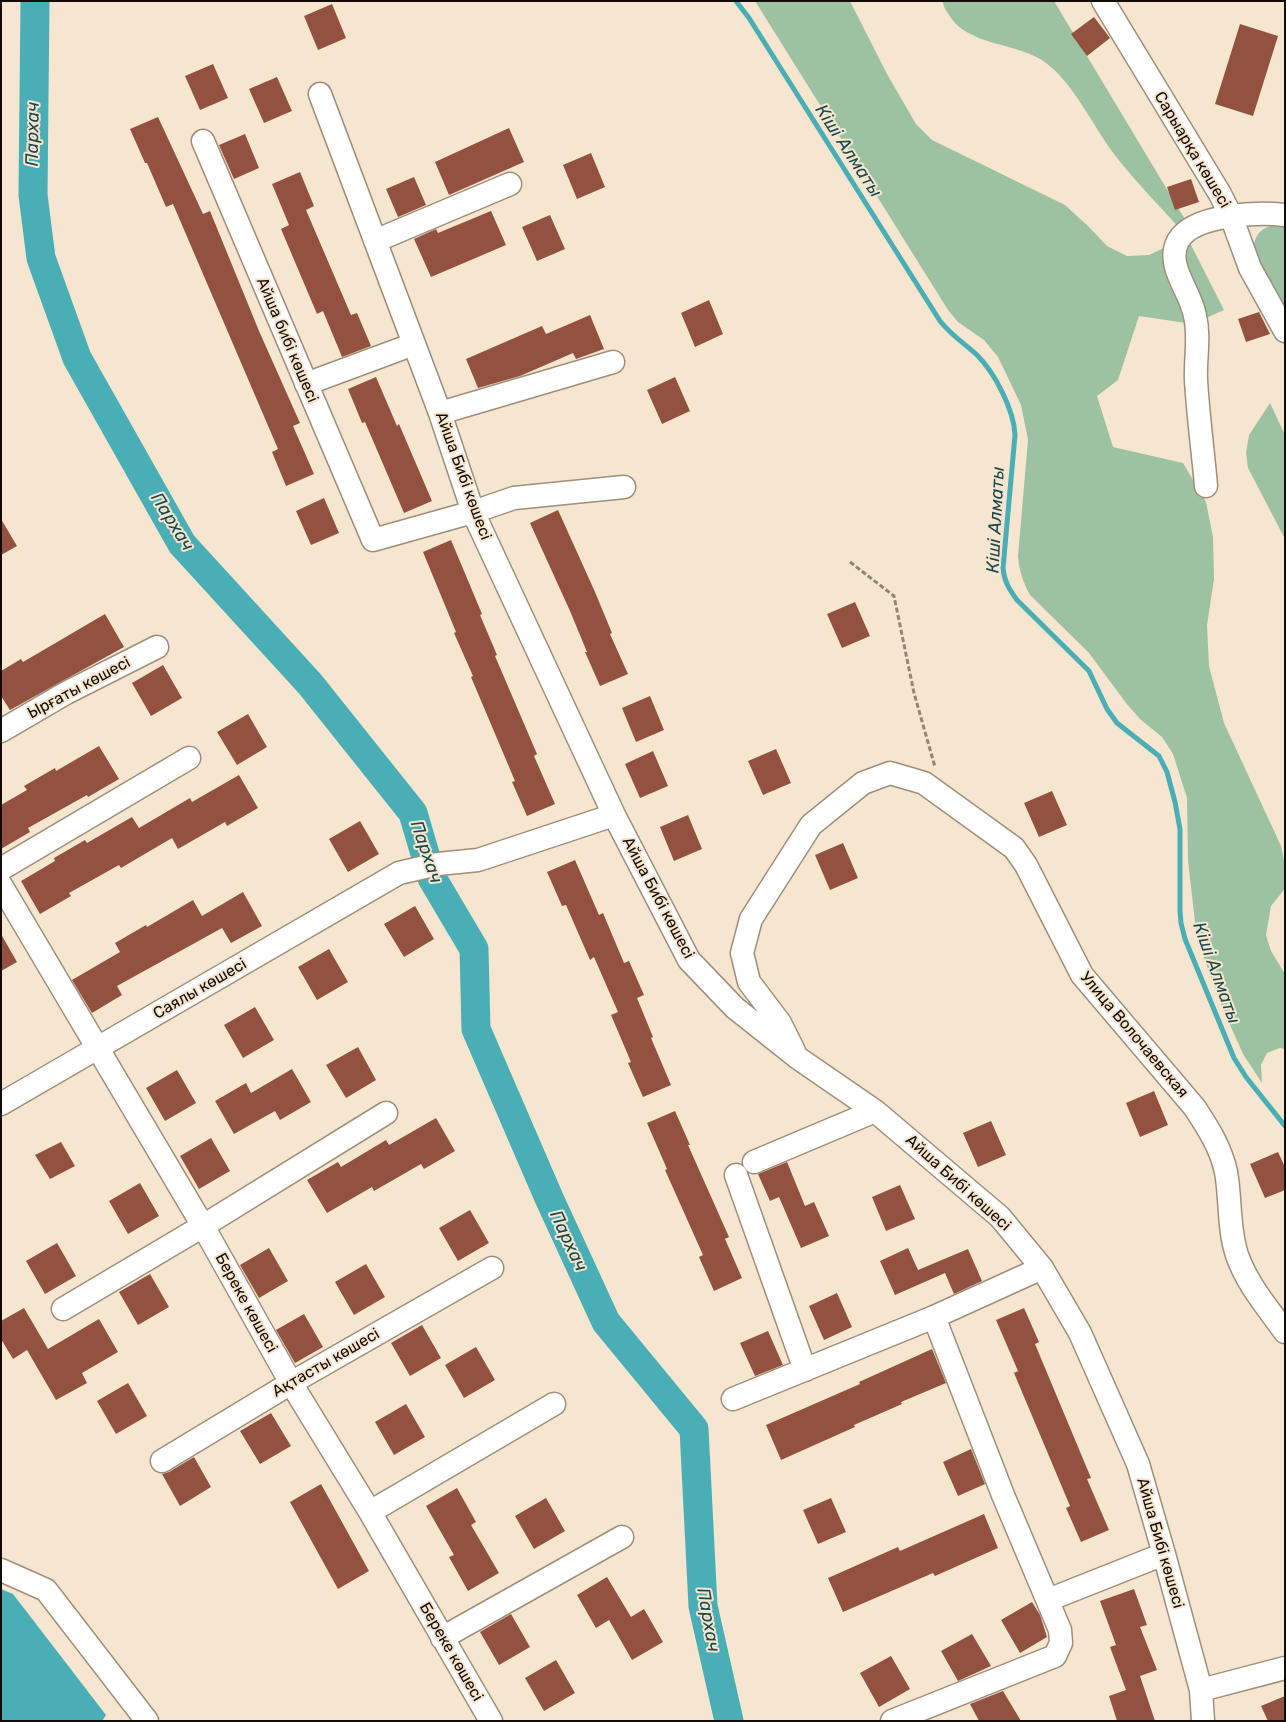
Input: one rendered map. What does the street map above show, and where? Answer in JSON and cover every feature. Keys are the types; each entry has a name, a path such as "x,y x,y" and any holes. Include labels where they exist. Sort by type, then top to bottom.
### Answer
{"street":[{"name":"Сарыарқа көшесі","path":"1103,1 1220,194 1231,216 1250,268 1285,331"},
{"name":"Айша Бибі көшесі","path":"320,94 440,413 473,512 614,815 689,960 735,1008 798,1058 875,1111 1000,1217 1042,1268 1080,1333 1138,1464 1201,1690 1204,1721"},
{"name":"Айша бибі көшесі","path":"203,141 373,540 473,512"},
{"path":"375,241 510,184"},
{"path":"1206,486 1196,380 1197,330 1195,314 1180,278 1174,256 1175,248 1179,238 1204,222 1231,216 1256,214 1285,215"},
{"path":"306,384 414,344"},
{"path":"440,413 613,362"},
{"path":"473,512 514,498 624,487"},
{"name":"Ырғаты көшесі","path":"1,731 66,693 158,647"},
{"path":"1,869 188,758"},
{"name":"Улица Волочаевская","path":"798,1058 780,1023 750,982 742,953 751,920 811,825 863,783 890,773 924,783 1014,848 1026,865 1082,975 1207,1126 1218,1146 1226,1172 1231,1224 1237,1254 1250,1285 1285,1332"},
{"name":"Саялы көшесі","path":"1,1104 399,873 438,864 478,860 614,815"},
{"name":"Береке көшесі","path":"1,885 203,1226 291,1383 370,1512 491,1721"},
{"path":"754,1162 875,1111"},
{"path":"63,1309 203,1226 386,1113"},
{"path":"736,1174 805,1370"},
{"name":"Ақтасты көшесі","path":"162,1461 291,1383 492,1268"},
{"path":"733,1399 934,1317 1042,1268"},
{"path":"892,1721 1055,1656 1061,1643 1060,1630 1003,1495 934,1317"},
{"path":"370,1512 554,1404"},
{"path":"442,1638 622,1537"},
{"path":"1048,1600 1164,1554"},
{"path":"1,1570 46,1590 147,1721"},
{"path":"1201,1690 1285,1668"}],"path":[{"path":"850,562 894,596 914,693 935,769"}],"green space":[{"path":"755,1 850,1 887,74 916,124 932,140 1065,205 1107,246 1127,256 1149,255 1187,237 1224,310 1193,324 1139,316 1118,380 1097,396 1113,447 1183,463 1206,502 1213,537 1214,579 1207,625 1209,666 1224,723 1281,846 1285,865 1284,890 1271,906 1266,935 1271,951 1285,974 1285,1049 1280,1048 1267,1053 1261,1065 1262,1083 1243,1054 1222,1007 1197,939 1188,861 1187,798 1173,754 1162,737 1140,719 1126,703 1089,653 1030,595 1023,581 1018,556 1028,440 1021,405 998,357 984,340 958,322 948,310"},
{"path":"943,1 1054,1 1186,221 1187,237 1122,165 1074,94 1056,72 1035,56 968,33 949,15"},
{"path":"1280,223 1285,224 1285,311 1253,250 1256,239 1261,231 1269,226"},
{"path":"1270,403 1285,435 1285,539 1248,468 1246,453 1249,435"}],"water":[{"path":"1,1589 13,1594 106,1715 102,1721 1,1721"}],"building":[{"path":"332,4 346,38 318,50 304,16"},
{"path":"1094,17 1110,38 1087,56 1071,34"},
{"path":"1240,24 1278,36 1253,116 1215,104"},
{"path":"213,64 228,98 200,110 185,76"},
{"path":"277,77 292,111 264,123 249,89"},
{"path":"158,117 203,214 210,211 259,331 300,423 293,426 314,474 286,486 272,452 278,449 173,204 166,207 130,129"},
{"path":"509,128 524,162 449,195 435,162"},
{"path":"245,134 259,168 234,179 219,145"},
{"path":"591,153 605,187 577,199 563,165"},
{"path":"300,172 314,206 306,210 351,315 357,313 371,346 342,357 323,311 317,314 281,229 289,225 272,184"},
{"path":"414,177 426,205 398,217 386,189"},
{"path":"1191,179 1199,202 1175,210 1167,187"},
{"path":"491,211 506,245 431,277 414,239 436,229 438,233"},
{"path":"550,215 565,249 537,261 522,227"},
{"path":"709,300 723,334 695,347 681,313"},
{"path":"1259,312 1270,334 1246,342 1238,319"},
{"path":"590,315 604,349 576,359 573,353 520,376 478,388 466,359 542,326 546,334"},
{"path":"376,377 397,426 399,424 432,501 404,513 365,422 362,423 348,389"},
{"path":"675,377 690,411 662,424 647,390"},
{"path":"324,498 339,533 311,545 296,511"},
{"path":"558,510 595,592 612,633 610,634 628,674 600,686 570,611 530,523"},
{"path":"1,519 17,546 1,555"},
{"path":"451,540 482,614 480,615 497,655 495,656 537,754 534,756 555,804 527,816 512,782 515,781 471,677 473,676 454,633 456,632 423,552"},
{"path":"855,602 870,636 842,648 827,614"},
{"path":"105,614 124,647 10,710 1,696 1,671 21,659 23,662"},
{"path":"163,665 182,698 151,716 132,683"},
{"path":"650,696 664,730 636,742 622,708"},
{"path":"248,714 267,747 237,765 217,732"},
{"path":"99,746 119,779 28,828 30,832 1,849 1,805 27,790 24,786 55,768 56,771"},
{"path":"776,749 791,783 763,795 748,761"},
{"path":"653,751 668,786 640,798 625,764"},
{"path":"239,775 258,808 227,826 225,822 178,849 172,838 121,868 119,865 69,893 71,896 40,914 21,881 55,861 54,858 85,840 87,843 132,817 139,828 190,798 192,802"},
{"path":"1052,791 1067,825 1039,837 1024,803"},
{"path":"688,815 702,849 674,861 660,827"},
{"path":"360,821 379,854 348,872 329,839"},
{"path":"843,843 858,878 830,890 815,855"},
{"path":"575,860 599,915 603,913 624,963 629,961 644,995 637,998 653,1037 651,1038 671,1085 643,1097 628,1063 631,1062 611,1015 618,1012 594,957 590,960 566,905 562,906 547,872"},
{"path":"243,892 262,926 231,943 222,928 117,986 122,995 92,1013 72,980 120,952 115,943 193,900 202,916"},
{"path":"415,906 434,939 404,957 384,924"},
{"path":"1,934 17,962 1,971"},
{"path":"329,949 348,982 317,1000 298,967"},
{"path":"255,1007 274,1040 243,1058 224,1025"},
{"path":"358,1047 376,1080 346,1098 326,1065"},
{"path":"292,1069 311,1102 280,1120 275,1111 234,1134 215,1101 246,1083 251,1093"},
{"path":"177,1070 196,1103 165,1121 146,1088"},
{"path":"1154,1091 1168,1125 1140,1137 1126,1103"},
{"path":"675,1111 729,1237 725,1239 742,1278 714,1291 699,1257 703,1255 665,1170 667,1169 647,1123"},
{"path":"436,1118 455,1151 424,1169 421,1164 374,1191 372,1187 327,1213 307,1180 338,1162 341,1167 386,1140 389,1145"},
{"path":"991,1121 1006,1155 978,1167 963,1133"},
{"path":"211,1138 230,1171 199,1189 180,1156"},
{"path":"61,1142 75,1166 50,1179 35,1155"},
{"path":"1278,1152 1285,1167 1285,1190 1265,1198 1250,1164"},
{"path":"787,1162 805,1206 814,1202 829,1236 801,1248 779,1197 770,1201 758,1174"},
{"path":"140,1183 159,1216 128,1234 109,1201"},
{"path":"900,1185 915,1219 886,1231 872,1197"},
{"path":"470,1210 489,1243 458,1261 439,1228"},
{"path":"57,1243 76,1276 45,1294 26,1261"},
{"path":"269,1248 288,1281 259,1298 240,1265"},
{"path":"908,1248 918,1270 968,1249 982,1281 954,1294 945,1273 895,1295 880,1261"},
{"path":"366,1264 385,1297 354,1315 335,1282"},
{"path":"150,1274 169,1307 138,1325 119,1292"},
{"path":"837,1293 852,1327 824,1340 809,1306"},
{"path":"24,1308 48,1349 99,1319 118,1352 82,1373 87,1383 56,1400 27,1350 13,1359 1,1339 1,1321"},
{"path":"1024,1308 1039,1342 1035,1344 1091,1478 1087,1479 1109,1530 1081,1542 1066,1508 1070,1506 1014,1373 1018,1371 996,1320"},
{"path":"304,1314 323,1347 295,1363 276,1330"},
{"path":"422,1325 441,1358 410,1376 391,1343"},
{"path":"768,1331 783,1365 755,1376 740,1343"},
{"path":"476,1347 495,1380 464,1398 445,1365"},
{"path":"932,1349 946,1383 901,1402 902,1404 854,1425 855,1427 781,1460 766,1425 860,1384 859,1382"},
{"path":"128,1383 147,1416 116,1434 97,1401"},
{"path":"406,1404 425,1437 394,1455 375,1422"},
{"path":"271,1413 291,1446 260,1464 240,1431"},
{"path":"971,1449 985,1484 958,1496 943,1462"},
{"path":"194,1457 211,1487 180,1506 162,1474 169,1472"},
{"path":"321,1484 369,1571 338,1589 290,1502"},
{"path":"457,1488 476,1522 471,1525 499,1573 468,1591 449,1557 454,1555 426,1506"},
{"path":"546,1498 565,1531 534,1549 515,1516"},
{"path":"831,1498 846,1532 818,1544 803,1510"},
{"path":"984,1514 998,1548 935,1576 933,1573 843,1612 828,1578 898,1547 900,1551"},
{"path":"607,1577 631,1617 644,1609 663,1642 632,1660 609,1620 596,1628 577,1595"},
{"path":"1134,1589 1147,1625 1140,1627 1157,1670 1140,1676 1155,1721 1117,1721 1109,1696 1126,1690 1110,1647 1116,1645 1100,1601"},
{"path":"1032,1602 1040,1615 1047,1637 1020,1653 1001,1620"},
{"path":"511,1614 530,1647 499,1665 480,1632"},
{"path":"972,1634 991,1666 958,1681 941,1651"},
{"path":"891,1656 910,1689 879,1707 860,1673"},
{"path":"556,1660 575,1693 544,1711 525,1678"},
{"path":"1003,1691 1021,1721 979,1721 970,1704"},
{"path":"1285,1696 1285,1721 1268,1721 1261,1706"}],"waterway":[{"name":"Пархач","path":"35,1 33,195 41,258 77,358 182,544 310,684 413,813 432,878 474,949 476,1029 549,1198 606,1322 694,1429 703,1606 729,1721"},
{"name":"Кіші Алматы","path":"736,1 749,18 940,321 984,363 1002,392 1011,414 1015,435 1003,568 1006,581 1017,600 1089,671 1107,709 1117,723 1159,756 1167,772 1180,829 1180,911 1185,939 1234,1058 1246,1077 1285,1126"}]}
